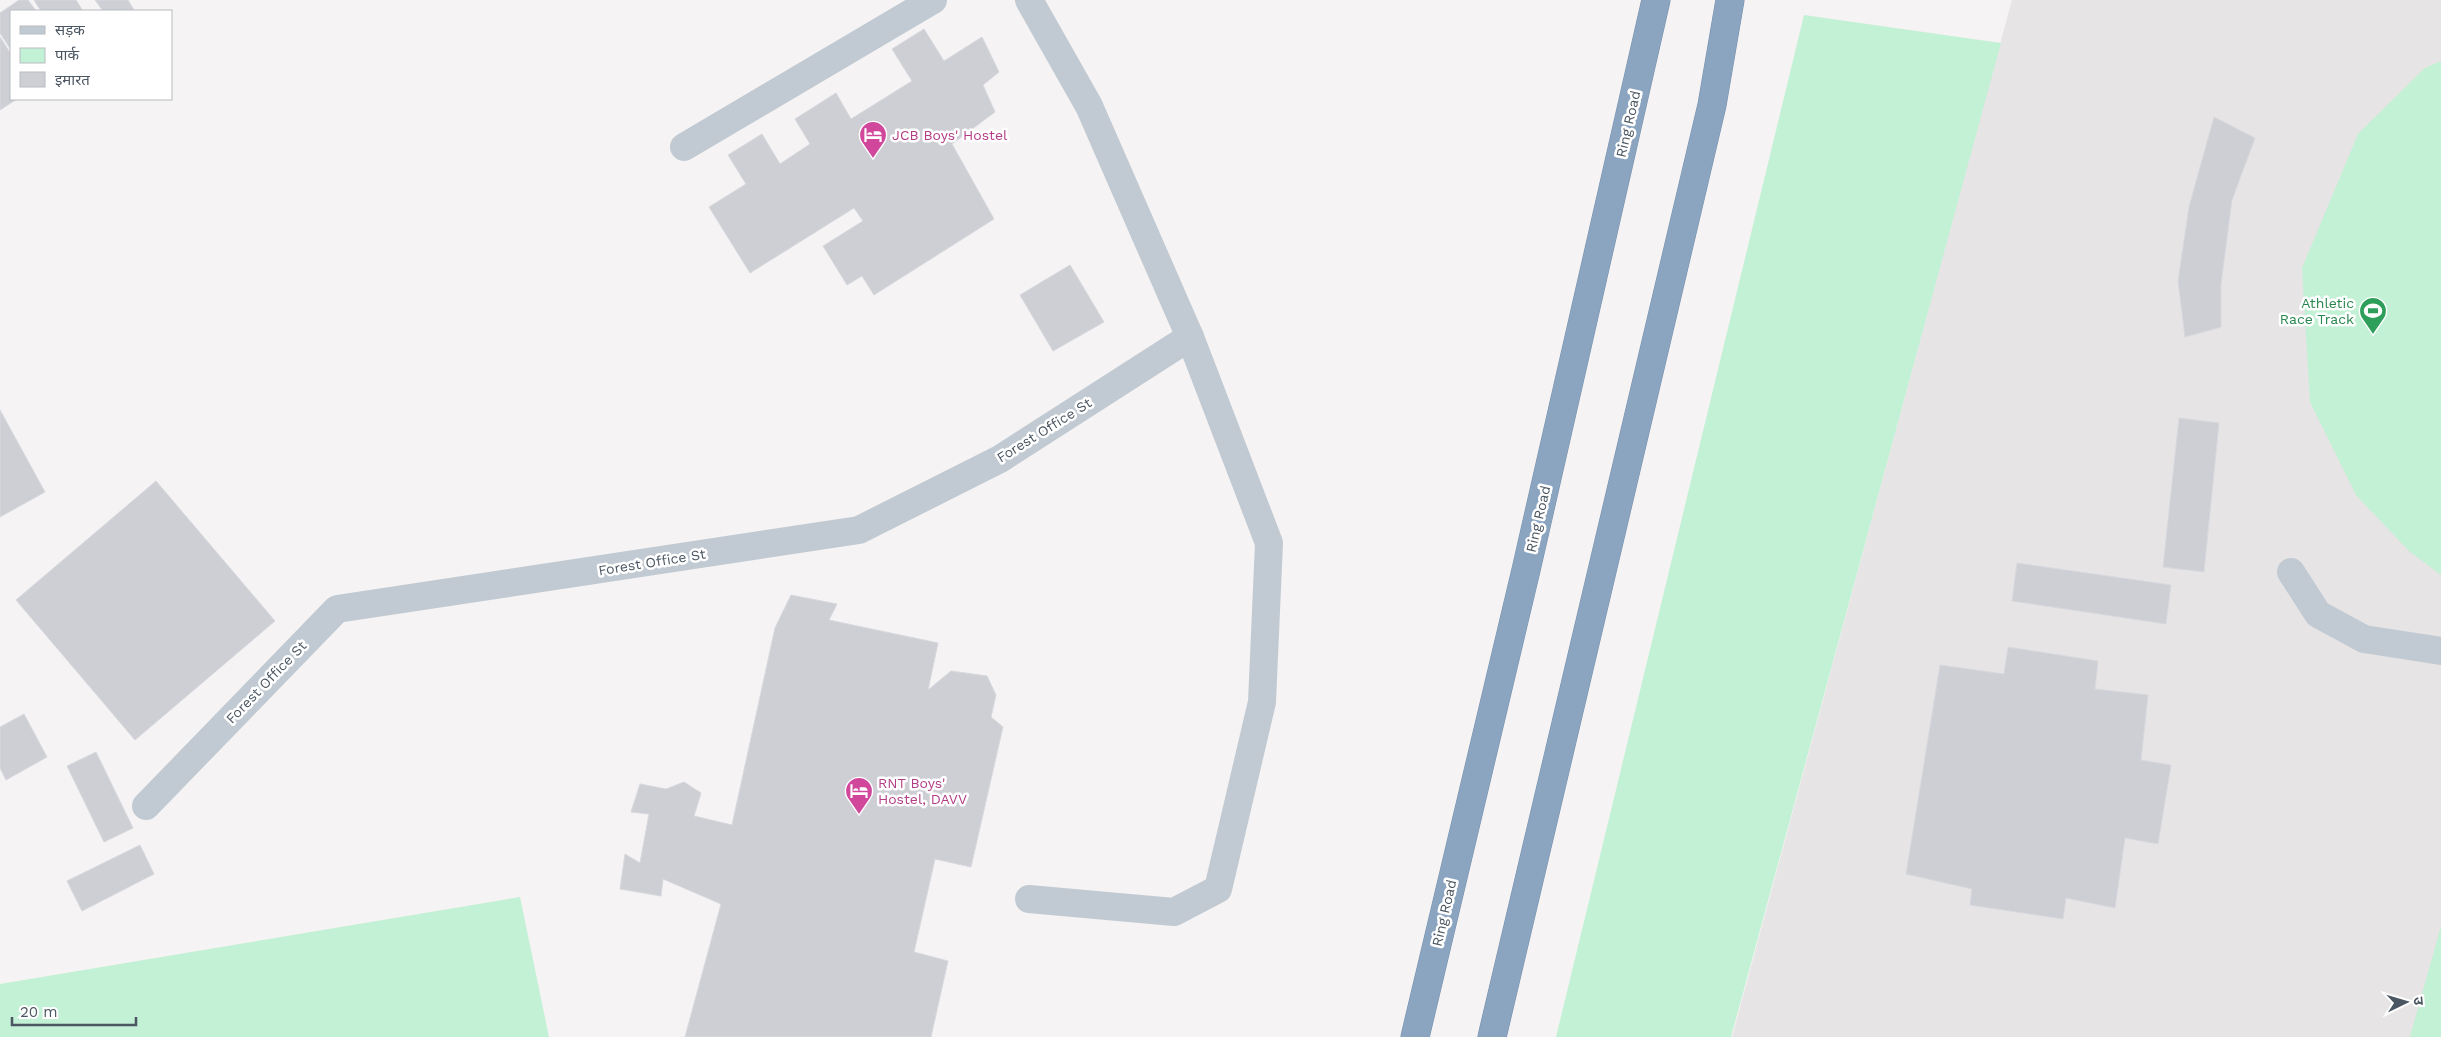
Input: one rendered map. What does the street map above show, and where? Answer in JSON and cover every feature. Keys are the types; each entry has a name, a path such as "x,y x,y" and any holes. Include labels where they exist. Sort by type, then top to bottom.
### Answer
{"highway":[{"name":"Ring Road","path":"1414,1037 1526,570 1656,0"},
{"path":"1492,1037 1712,105 1730,0"}],"street":[{"path":"684,146 933,0"},
{"path":"1029,0 1090,106 1190,338 1269,543 1262,702 1218,889 1174,912 1029,900"},
{"name":"Forest Office St","path":"146,806 337,609 859,530 1000,459 1190,338"},
{"path":"2291,572 2318,614 2364,639 2441,651"}],"shaded area":[{"path":"2012,0 2441,0 2441,1037 1732,1037"}],"green space":[{"path":"1804,15 2001,43 1731,1037 1556,1037"},
{"name":"Athletic Race Track","path":"2441,61 2441,575 2409,551 2356,495 2310,402 2302,268 2358,134 2425,68"},
{"path":"520,897 549,1037 0,1037 0,984"},
{"path":"2441,926 2441,1037 2410,1037"}],"building":[{"path":"19,0 28,0 35,10 10,10 10,48 0,33 0,13"},
{"path":"34,0 76,0 82,10 40,10"},
{"path":"95,0 128,0 134,10 102,10"},
{"name":"JCB Boys' Hostel","path":"924,29 944,61 982,37 999,72 983,85 995,112 952,144 994,219 874,295 862,276 847,285 823,246 863,221 854,208 750,273 709,207 746,184 728,155 762,134 780,164 810,144 795,119 836,93 851,119 912,81 892,49"},
{"path":"0,37 10,52 10,100 15,100 0,110"},
{"path":"2214,117 2255,138 2232,200 2221,284 2221,327 2185,337 2178,281 2189,207"},
{"path":"1070,265 1104,322 1053,351 1020,295"},
{"path":"0,410 45,492 0,517"},
{"path":"2179,418 2219,423 2204,572 2163,567"},
{"path":"156,481 275,621 135,740 16,600"},
{"path":"2017,563 2171,585 2166,624 2012,601"},
{"name":"RNT Boys' Hostel, DAVV","path":"791,595 837,604 829,620 938,643 928,690 951,671 987,676 996,695 991,717 1003,727 971,867 935,859 914,952 948,961 931,1037 685,1037 721,904 663,879 661,896 620,889 625,854 640,863 649,814 631,812 640,784 666,789 684,782 701,793 694,816 732,825 775,628"},
{"path":"2008,647 2098,661 2095,689 2148,695 2141,760 2171,765 2158,844 2125,838 2115,908 2066,898 2063,919 1970,905 1972,889 1906,874 1940,665 2004,674"},
{"path":"24,714 47,757 6,780 0,768 0,727"},
{"path":"96,752 133,828 104,842 67,766"},
{"path":"140,845 154,874 82,911 67,881"}],"place":[{"name":"JCB Boys' Hostel","path":"873,159"},
{"name":"Athletic Race Track","path":"2373,335"},
{"name":"RNT Boys' Hostel, DAVV","path":"859,815"}]}
